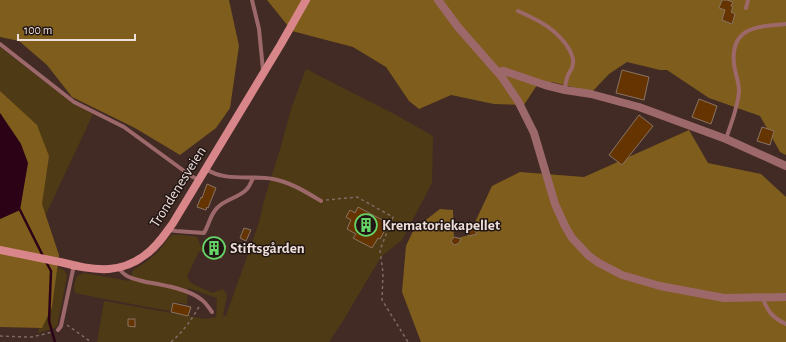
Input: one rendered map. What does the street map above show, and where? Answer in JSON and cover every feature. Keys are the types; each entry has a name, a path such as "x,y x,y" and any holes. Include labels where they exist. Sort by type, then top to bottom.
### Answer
{"main road":[{"name":"Trondenesveien","path":"0,250 99,269 119,267 132,263 147,254 168,230 264,73 306,0"}],"street":[{"path":"438,0 458,27 498,72 518,101 534,133 555,204 567,232 589,256 622,275 660,286 724,298 786,297"},
{"path":"498,72 504,71 565,90 591,94 639,107 726,139 786,166"}],"lane":[{"path":"252,0 259,29 264,73"},
{"path":"746,8 748,0"},
{"path":"518,11 554,30 568,48 573,58 573,63 567,79 565,90"},
{"path":"726,139 736,109 739,91 739,84 734,63 736,43 742,35 754,28 786,24"},
{"path":"0,44 74,102 124,127 198,180"},
{"path":"206,168 214,174 220,175 274,179 287,183 321,201"},
{"path":"168,230 176,232 204,233 213,213 217,208 224,202 247,190 253,178"},
{"path":"58,330 62,321 74,265"},
{"path":"119,267 123,273 130,278 185,291 202,300 212,312"},
{"path":"762,297 770,313 776,319 786,324"}],"path":[{"path":"321,201 357,197 393,217 380,250 383,273 382,300 408,342"},
{"path":"171,342 194,316 202,300"},
{"path":"62,321 91,342"},
{"path":"0,336 24,338 58,330"}],"shaded area":[{"path":"0,0 229,0 239,46 230,108 216,128 180,155 135,128 72,97 47,65 19,41 0,37"},
{"path":"267,0 786,0 786,155 780,152 760,116 709,98 667,70 660,70 627,62 609,74 592,92 552,82 539,82 524,105 494,104 451,95 419,109 409,101 386,67 353,47 292,31"},
{"path":"0,47 72,103 93,114 33,242 0,237"},
{"path":"306,69 396,115 433,136 432,183 402,240 382,256 329,342 97,342 104,301 205,319 216,317 217,298 188,288 187,304 173,302 170,311 75,293 74,286 77,276 84,273 129,281 133,270 145,263 159,251 172,235 197,237 202,249 198,253 187,277 191,283 212,293 223,289 227,295 223,316 226,316 256,230 291,109"},
{"path":"0,91 37,125 49,156 42,204 59,255 52,307 42,328 0,327 0,219 20,210 21,144 0,113"},
{"path":"0,113 21,144 28,163 20,210 0,219"},
{"path":"689,130 708,163 761,174 786,197 786,342 421,342 402,292 406,246 414,229 440,209 453,210 454,239 469,235 492,186 520,172 584,177"},
{"path":"51,266 63,270 67,276 57,327 38,333"}],"building":[{"path":"722,0 733,2 731,12 735,14 732,24 722,20 725,10 719,8"},
{"path":"622,70 649,77 644,100 616,93"},
{"path":"699,99 717,106 711,124 692,117"},
{"path":"639,115 653,126 622,165 609,155"},
{"path":"762,127 774,131 770,145 757,141"},
{"path":"207,184 216,188 206,210 197,207"},
{"name":"Krematoriekapellet","path":"358,207 386,222 383,229 385,230 380,239 378,238 372,248 353,238 356,234 347,229 351,220 346,217 350,210 355,213"},
{"path":"466,222 470,224 477,234 469,236 463,228 463,224"},
{"path":"244,228 251,230 246,241 240,238"},
{"path":"455,237 461,239 459,243 455,245 451,241"},
{"name":"Stiftsgården","path":"208,239 226,246 221,258 202,251"},
{"path":"173,303 191,307 188,316 171,312"},
{"path":"128,319 135,319 135,327 128,326"}],"waterway":[{"path":"20,210 43,256"},
{"path":"45,260 51,271 49,321 55,342"}],"place":[{"name":"Krematoriekapellet","path":"366,225"},
{"name":"Stiftsgården","path":"214,248"}]}
